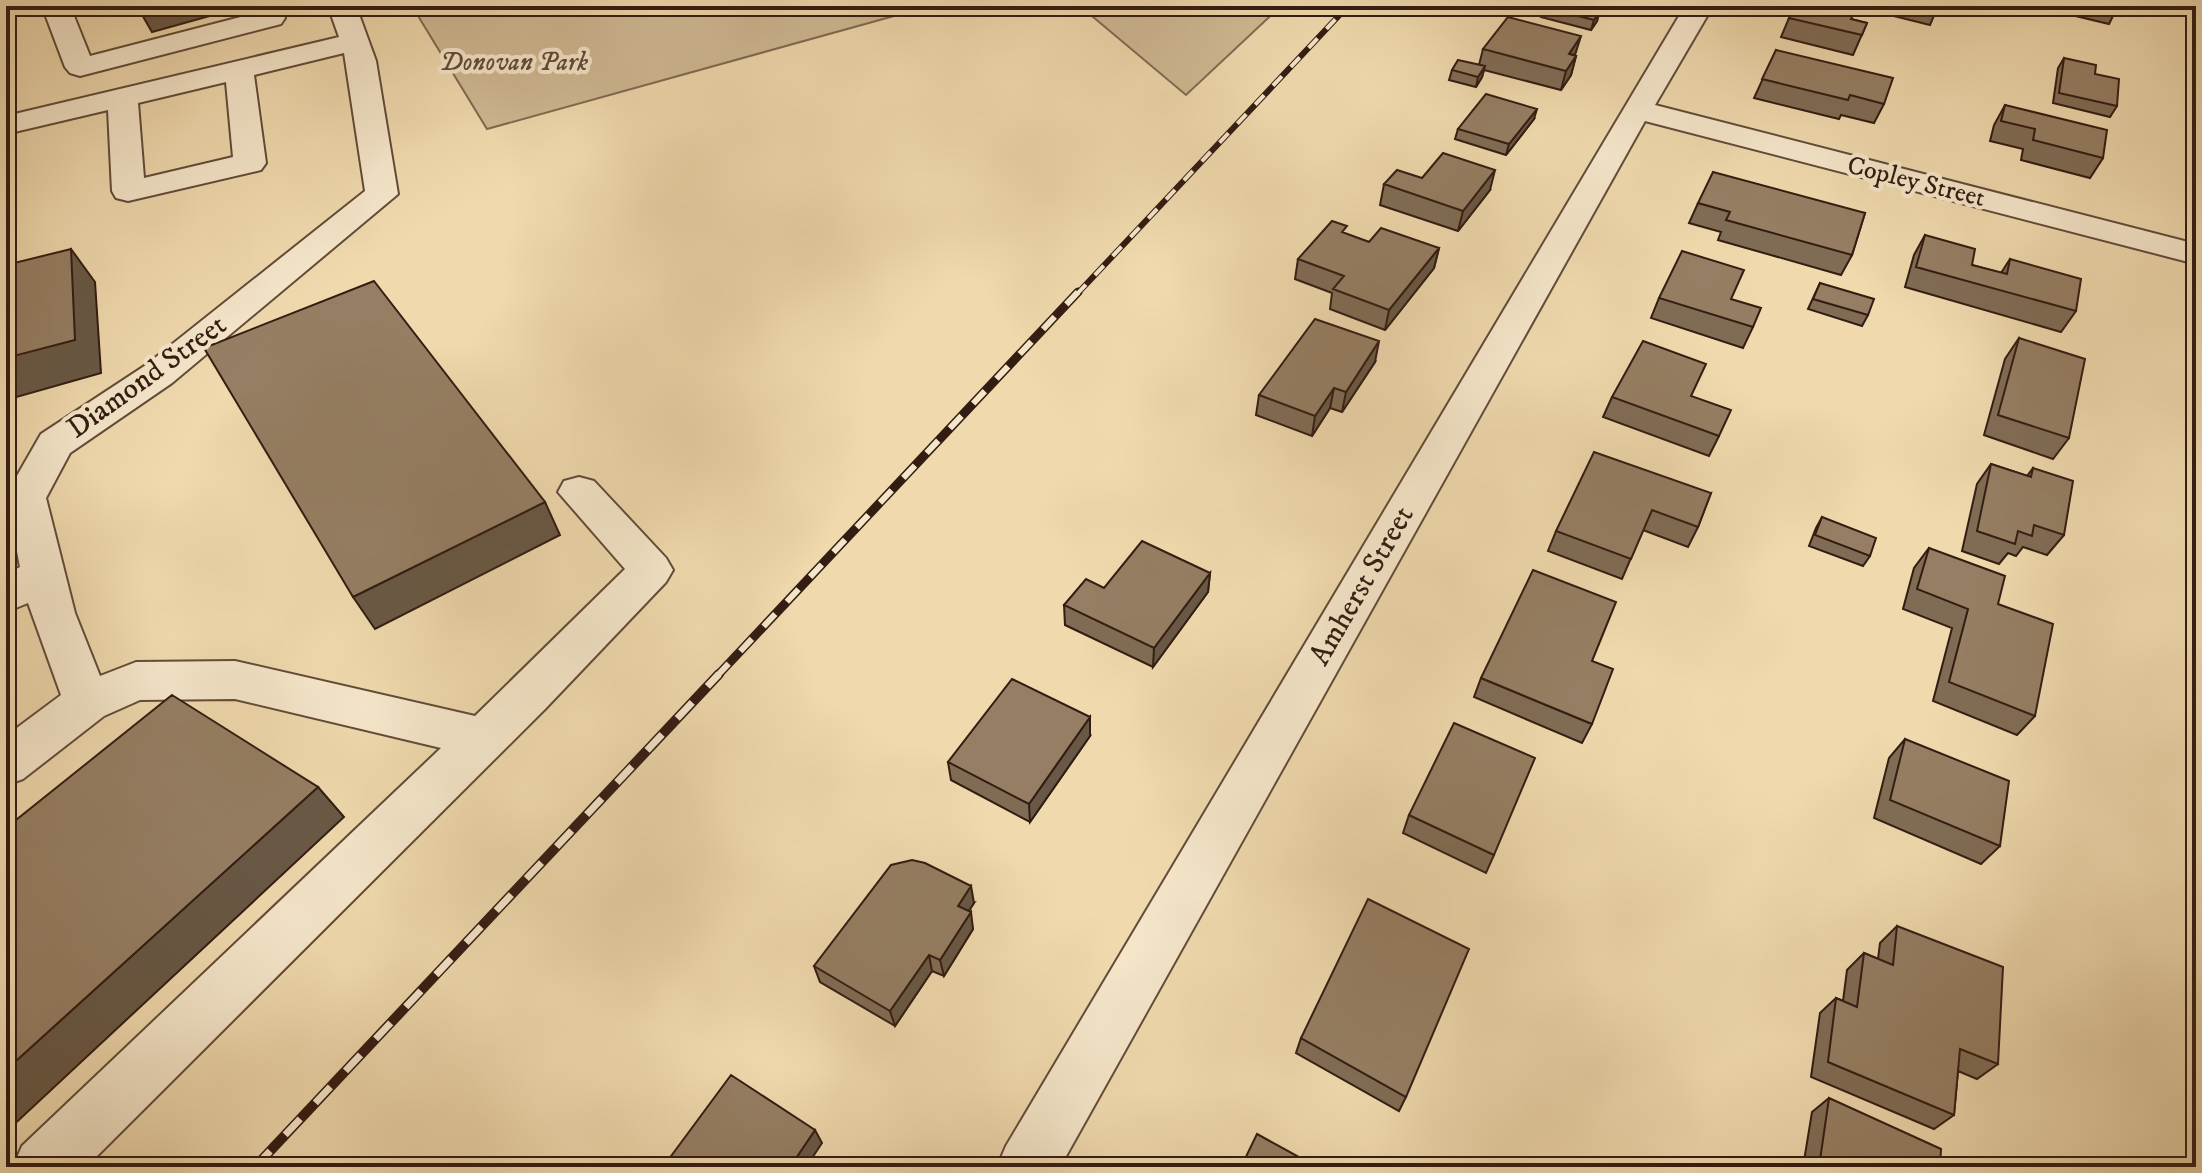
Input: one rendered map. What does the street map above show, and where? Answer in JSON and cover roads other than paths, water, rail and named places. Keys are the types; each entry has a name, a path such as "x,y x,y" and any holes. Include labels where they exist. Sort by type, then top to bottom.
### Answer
{"street":[{"path":"56,6 80,67 271,18 267,6"},
{"name":"Diamond Street","path":"87,702 53,613 25,498 55,444 159,374 382,194 361,61 342,6"},
{"name":"Amherst Street","path":"1027,1167 1699,6"},
{"path":"6,125 355,42"},
{"path":"123,97 128,191 250,163 239,70"},
{"name":"Copley Street","path":"1637,110 2196,254"},
{"path":"6,466 55,444"},
{"path":"43,1167 651,570 579,492"},
{"path":"6,595 44,574"},
{"path":"6,764 87,702 136,681 235,680 483,738"}],"railway":[{"path":"1077,294 1348,6"},
{"path":"717,676 1078,292"},
{"path":"255,1167 719,674"}],"park label":[{"name":"Donovan Park","path":"514,62"}]}
